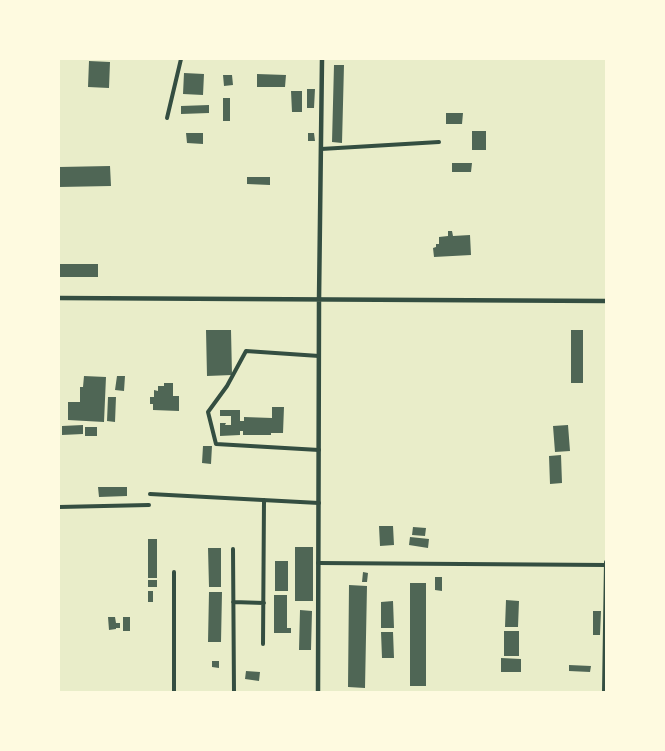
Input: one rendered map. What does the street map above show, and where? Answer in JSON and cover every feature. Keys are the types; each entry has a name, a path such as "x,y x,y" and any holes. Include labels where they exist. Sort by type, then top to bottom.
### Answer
{"street":[{"path":"167,118 180,59"},
{"path":"318,692 322,59"},
{"path":"321,149 439,142"},
{"path":"59,298 606,301"},
{"path":"319,356 246,351 228,386 208,412 216,444 319,450"},
{"path":"150,494 319,504"},
{"path":"263,644 264,500"},
{"path":"59,507 149,505"},
{"path":"233,549 234,692"},
{"path":"318,563 606,563 604,692"},
{"path":"174,572 174,692"},
{"path":"233,602 264,604"}],"building":[{"path":"89,61 110,62 109,88 88,87"},
{"path":"334,65 344,65 342,143 332,142"},
{"path":"184,73 204,74 203,95 183,94"},
{"path":"257,74 286,75 285,87 257,87"},
{"path":"223,75 232,75 233,85 224,86"},
{"path":"307,89 315,89 314,108 307,108"},
{"path":"291,91 302,91 302,112 292,112"},
{"path":"223,98 230,98 230,121 223,121"},
{"path":"209,105 209,113 181,114 181,106"},
{"path":"446,113 463,113 462,124 446,124"},
{"path":"472,131 486,131 486,150 472,150"},
{"path":"186,133 203,133 203,144 187,143"},
{"path":"308,133 314,133 315,141 308,141"},
{"path":"452,163 472,163 471,172 452,172"},
{"path":"110,166 111,186 59,187 59,167"},
{"path":"247,177 270,177 270,185 247,184"},
{"path":"448,231 452,231 453,236 470,235 471,255 434,257 433,248 436,247 436,244 439,244 439,237 448,236"},
{"path":"59,264 98,264 98,277 59,277"},
{"path":"206,330 231,330 232,375 207,376"},
{"path":"571,330 583,330 583,383 571,383"},
{"path":"84,376 106,377 104,422 68,420 68,402 80,402 80,387 83,387"},
{"path":"117,376 125,376 124,391 115,390"},
{"path":"164,383 173,383 173,396 179,396 179,411 153,410 153,404 150,404 150,397 154,397 154,390 158,391 158,386 164,386"},
{"path":"108,397 116,397 115,422 107,421"},
{"path":"272,407 284,407 283,433 243,435 243,431 240,431 240,435 220,436 220,423 231,425 231,416 220,416 220,410 240,410 240,421 244,421 244,417 272,418"},
{"path":"83,425 83,434 62,435 62,426"},
{"path":"568,425 570,451 555,452 553,426"},
{"path":"85,427 97,427 97,436 85,436"},
{"path":"203,446 212,446 211,464 202,463"},
{"path":"561,455 562,483 550,484 549,456"},
{"path":"98,487 127,487 127,496 99,497"},
{"path":"379,526 393,526 394,545 380,546"},
{"path":"413,527 426,528 425,536 412,535"},
{"path":"410,537 429,539 428,548 409,545"},
{"path":"148,539 157,539 157,578 148,578"},
{"path":"295,547 313,547 313,601 295,601"},
{"path":"208,548 221,548 221,587 209,587"},
{"path":"275,561 288,561 288,591 275,591"},
{"path":"363,572 368,573 367,582 362,582"},
{"path":"435,577 442,577 442,591 435,590"},
{"path":"148,580 157,580 157,587 148,587"},
{"path":"410,583 426,583 426,686 410,686"},
{"path":"349,585 367,586 365,688 348,687"},
{"path":"148,591 153,591 153,602 148,602"},
{"path":"209,592 222,592 221,642 208,642"},
{"path":"274,595 287,595 287,628 291,628 291,633 274,633"},
{"path":"506,600 519,601 518,627 505,627"},
{"path":"393,601 394,628 381,628 381,602"},
{"path":"300,610 312,611 311,650 299,650"},
{"path":"593,611 601,611 600,635 593,635"},
{"path":"108,617 115,617 116,623 120,623 120,628 109,630"},
{"path":"123,617 130,617 130,631 123,631"},
{"path":"504,631 519,631 519,656 504,656"},
{"path":"381,632 393,632 394,658 382,658"},
{"path":"501,658 521,659 521,672 501,672"},
{"path":"212,661 219,661 219,668 212,667"},
{"path":"569,665 591,666 590,672 569,671"},
{"path":"246,671 260,672 259,681 245,679"}]}
